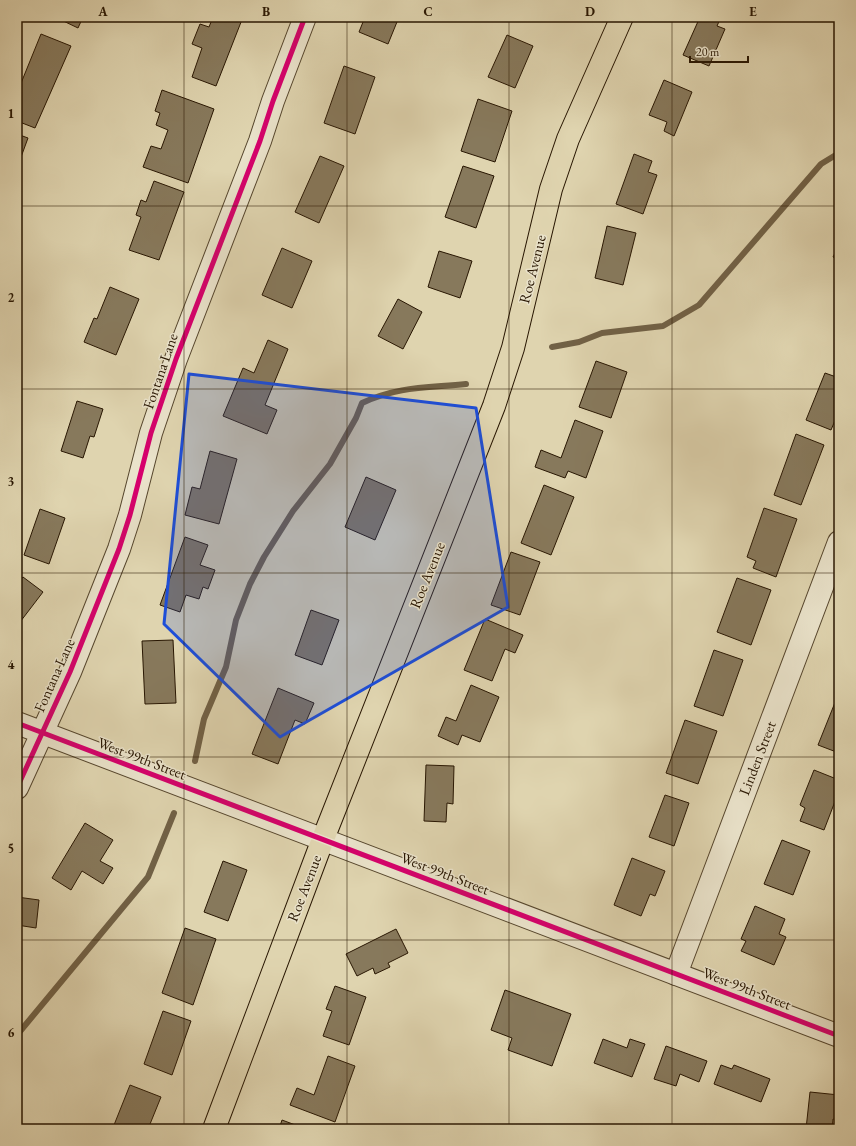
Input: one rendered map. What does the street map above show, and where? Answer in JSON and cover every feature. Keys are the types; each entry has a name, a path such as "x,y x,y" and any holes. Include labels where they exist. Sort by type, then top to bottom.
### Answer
{"main road":[{"name":"Roe Avenue","path":"214,1129 323,839 494,406 513,348 552,189 563,154 588,90 622,17"}],"street":[{"name":"Fontana Lane","path":"42,733 70,672 119,549 130,515 151,433 176,359 257,148 272,101 305,17"},
{"name":"Linden Street","path":"676,974 839,542"},
{"name":"West 99th Street","path":"17,723 839,1036"},
{"path":"17,788 42,733"}],"highlighted area":[{"path":"189,374 476,408 508,607 280,737 164,624"}],"building":[{"path":"55,17 83,17 78,28"},
{"path":"213,17 243,17 216,86 192,77 202,48 192,44 200,24 209,27"},
{"path":"365,17 399,17 388,44 359,32"},
{"path":"700,17 721,17 717,26 725,29 709,66 683,55"},
{"path":"41,34 71,46 35,128 17,121 17,93"},
{"path":"507,35 533,46 515,88 488,77"},
{"path":"344,66 375,77 355,134 324,123"},
{"path":"664,80 692,92 674,136 664,131 667,122 649,115"},
{"path":"162,90 214,109 188,183 143,167 151,146 161,149 168,130 156,125 160,113 155,111"},
{"path":"478,99 512,111 495,162 461,151"},
{"path":"17,134 28,138 17,168"},
{"path":"634,154 652,161 648,172 657,175 643,214 616,204"},
{"path":"320,156 344,166 319,223 295,212"},
{"path":"463,166 494,176 476,228 445,217"},
{"path":"154,181 184,192 159,260 129,250 141,217 136,215 141,200 146,202"},
{"path":"607,226 636,233 623,285 595,278"},
{"path":"839,245 839,260 833,257"},
{"path":"282,248 312,261 292,308 262,295"},
{"path":"439,251 472,261 460,298 428,287"},
{"path":"110,287 139,299 116,355 84,342 94,318 97,319"},
{"path":"398,299 422,312 403,349 378,336"},
{"path":"268,340 288,349 265,405 277,410 267,434 223,416 243,368 254,373"},
{"path":"596,361 627,372 611,418 579,407"},
{"path":"825,373 839,378 839,411 831,430 806,420"},
{"path":"77,401 103,409 94,437 90,436 83,458 61,451"},
{"path":"575,420 603,431 586,478 568,471 565,478 535,467 541,450 561,458"},
{"path":"796,434 824,445 801,505 774,495"},
{"path":"210,451 237,459 219,524 185,515 192,487 200,489"},
{"path":"366,477 396,490 375,540 345,527"},
{"path":"544,485 574,497 551,555 521,543"},
{"path":"764,508 797,519 776,577 753,568 756,561 747,557"},
{"path":"40,509 65,518 49,564 24,555"},
{"path":"185,537 208,545 200,565 215,570 208,589 203,587 199,599 186,595 180,612 160,605"},
{"path":"511,552 540,562 520,615 491,605"},
{"path":"23,577 43,592 17,626 17,584"},
{"path":"737,578 771,590 751,645 717,632"},
{"path":"311,610 339,620 322,665 295,655"},
{"path":"485,619 523,635 515,653 505,649 492,681 464,670"},
{"path":"173,640 176,703 145,704 142,641"},
{"path":"714,650 743,660 723,716 694,706"},
{"path":"471,685 499,697 480,742 462,735 458,745 438,736 446,717 456,721"},
{"path":"278,688 314,703 305,724 295,720 278,764 252,754"},
{"path":"839,695 839,753 818,745"},
{"path":"685,720 717,731 698,784 666,773"},
{"path":"426,765 454,766 453,804 447,803 446,822 424,821"},
{"path":"814,770 839,780 839,791 824,830 800,821 805,808 800,805"},
{"path":"665,795 689,803 674,846 649,837"},
{"path":"85,823 113,840 100,861 113,868 103,884 82,871 71,890 52,878"},
{"path":"782,840 810,851 793,895 764,884"},
{"path":"632,858 665,871 655,896 650,894 641,916 614,905"},
{"path":"223,861 247,870 228,921 204,912"},
{"path":"17,897 39,900 36,928 17,925"},
{"path":"755,906 785,919 779,934 786,937 774,965 741,951 746,941 741,939"},
{"path":"185,928 216,939 193,1005 162,993"},
{"path":"396,929 408,953 388,963 390,967 375,974 373,968 357,976 346,954"},
{"path":"335,986 366,997 349,1045 323,1036 332,1011 326,1009"},
{"path":"505,990 571,1014 552,1066 508,1050 512,1038 491,1030"},
{"path":"163,1011 191,1021 172,1075 144,1064"},
{"path":"603,1039 627,1048 630,1039 645,1044 632,1077 594,1063"},
{"path":"666,1046 707,1061 699,1082 680,1074 676,1086 654,1079"},
{"path":"328,1056 355,1066 335,1122 290,1105 297,1088 314,1095"},
{"path":"721,1065 732,1069 734,1065 770,1079 761,1102 714,1084"},
{"path":"130,1085 161,1097 148,1129 125,1129 114,1125"},
{"path":"810,1092 839,1095 839,1120 833,1119 832,1129 806,1129"},
{"path":"282,1120 306,1129 279,1129"}],"waterway":[{"path":"552,347 579,342 602,333 663,326 699,305 821,164 839,153"},
{"path":"195,761 204,719 226,667 236,620 250,584 264,557 293,511 330,464 356,418 362,403 388,393 426,387 466,384"},
{"path":"17,1035 148,877 174,813"}],"cycle path":[{"path":"17,788 70,672 119,549 130,515 151,433 176,359 260,141 273,101 305,17"},
{"path":"17,723 839,1036"}]}
